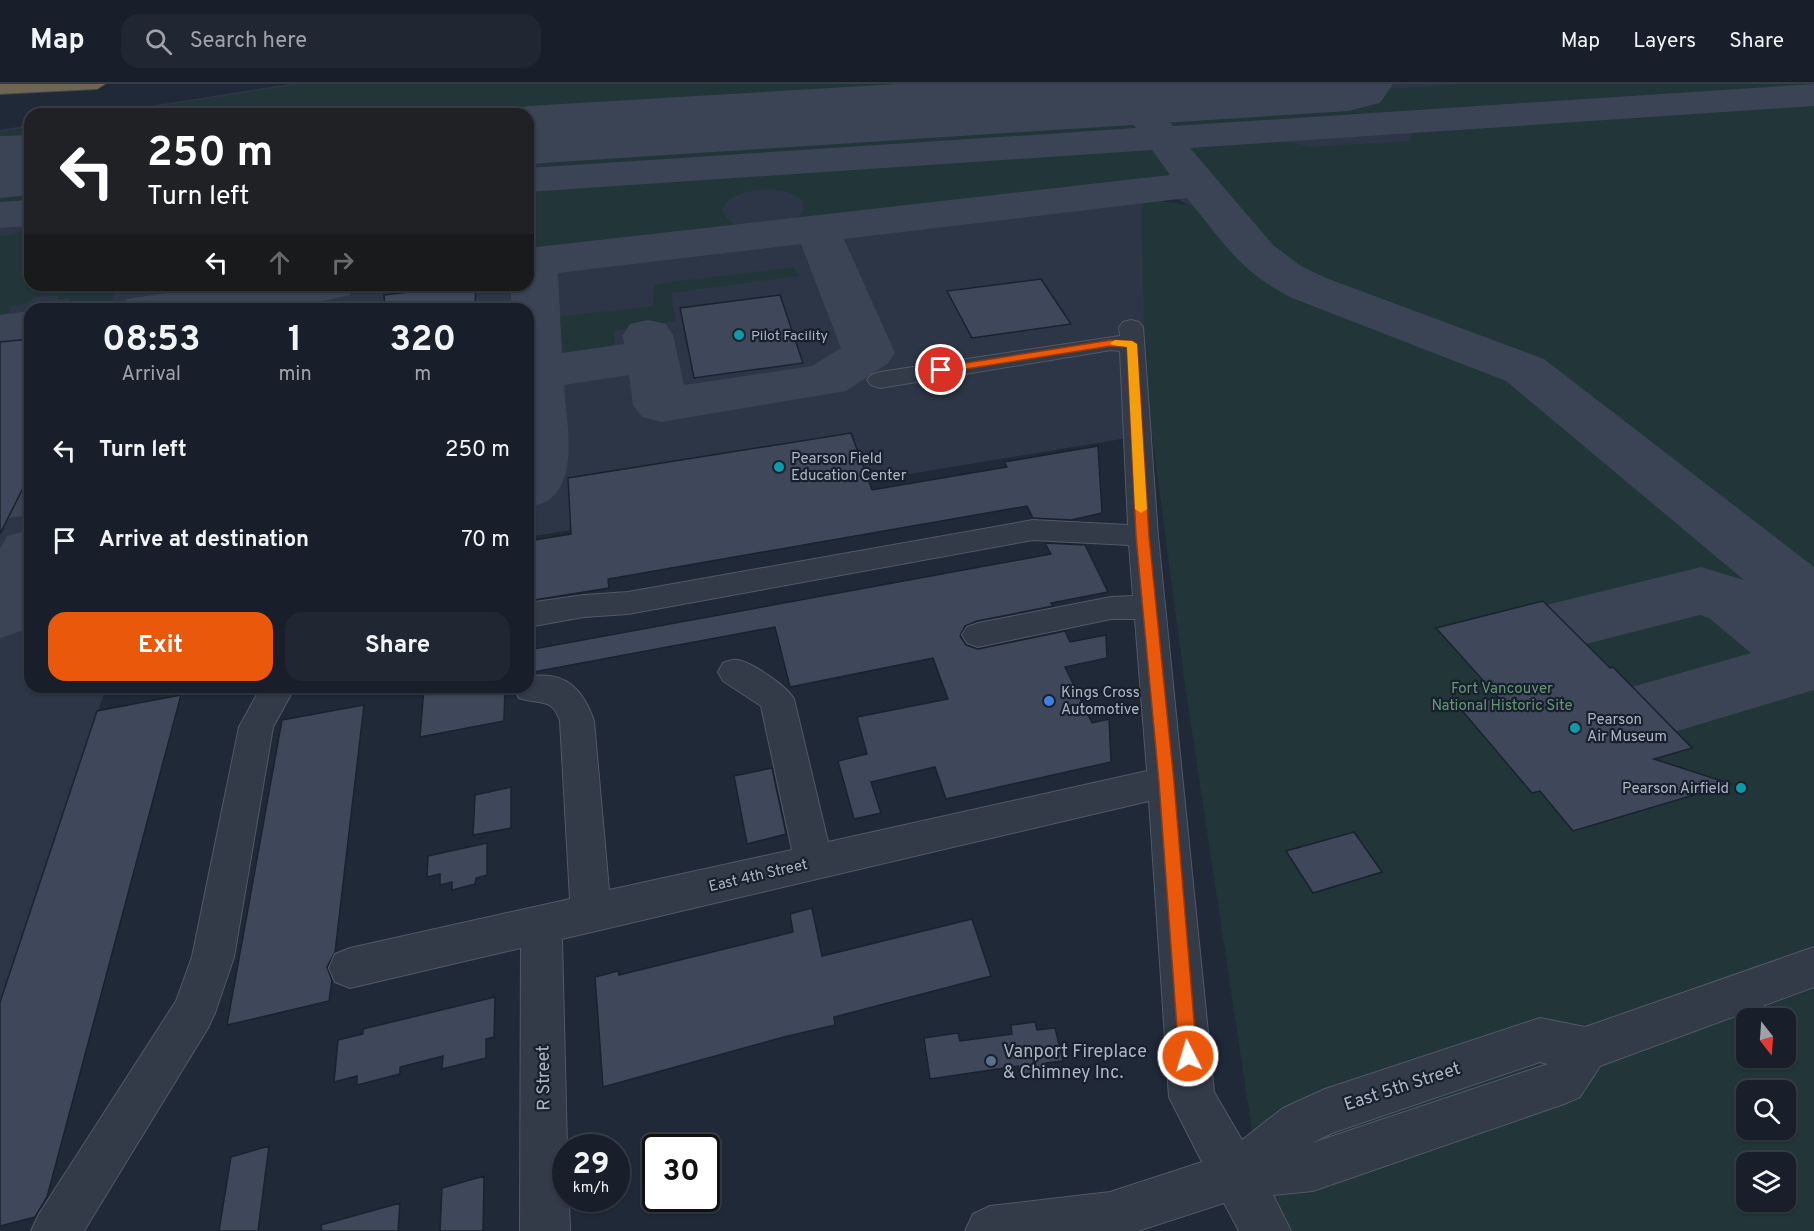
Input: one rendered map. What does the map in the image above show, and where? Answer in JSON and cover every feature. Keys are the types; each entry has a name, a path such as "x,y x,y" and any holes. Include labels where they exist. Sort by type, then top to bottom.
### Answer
{"highway":[{"path":"0,89 97,84"}],"street":[{"path":"880,380 1111,343 1131,336 1143,536 1192,1097 1266,1231"},
{"path":"534,614 584,606 628,603 1033,530 1143,536"},
{"path":"978,635 1111,608 1149,607"},
{"path":"735,672 777,699 814,863"},
{"path":"534,689 557,690 572,703 577,721 591,913"},
{"path":"56,1231 192,1013 213,957 256,727 275,693"},
{"name":"East 4th Street","path":"350,968 1166,782"},
{"name":"R Street","path":"541,925 545,1231"},
{"path":"990,1231 1097,1224 1235,1175 1313,1167 1564,1081 1585,1049 1814,967"}],"shaded area":[{"path":"289,84 1814,84 1814,108 1249,209 1222,221 1166,194 1142,198 1152,434 534,536 534,303 24,303 24,693 104,693 0,1004 0,130 24,126 24,291 534,291 534,108 138,108"}],"green space":[{"path":"300,84 1231,84 534,127 534,108 149,108"},
{"path":"1466,84 1814,84 1814,91 1195,131 1170,129 1156,118 1164,108 1176,102"},
{"name":"Fort Vancouver National Historic Site","path":"1814,99 1814,1231 1267,1231 1184,678 1152,434 1144,328 1141,198 1235,212 1181,142 1262,136 1311,147 1409,141 1413,129 1423,125"},
{"path":"1103,107 1131,115 1139,121 1141,126 1135,133 1116,137 534,175 534,143"},
{"path":"24,128 24,157 0,158 0,132"},
{"path":"1142,144 1156,148 1169,158 1181,174 1180,180 534,255 534,185","holes":["764,190 793,194 803,201 804,210 787,222 760,228 747,227 727,219 722,210 728,201 742,193"]},
{"path":"24,173 24,208 0,210 0,175"},
{"path":"24,230 24,291 116,291 111,303 69,303 71,298 57,300 57,295 35,297 28,303 11,306 7,316 24,314 21,322 0,326 0,236"},
{"path":"794,267 798,276 671,293 676,321 614,331 615,348 603,356 578,361 563,358 557,354 556,317 653,306 655,285 664,283"}],"building":[{"path":"1041,279 1071,324 972,338 947,291"},
{"path":"418,291 476,291 475,303 385,303 384,295"},
{"name":"Pilot Facility","path":"780,295 803,363 694,378 680,308"},
{"path":"24,340 24,486 0,534 0,342"},
{"path":"851,433 872,490 1007,467 1004,462 1098,446 1102,513 1071,520 1033,518 1027,506 608,579 609,588 534,600 534,540 571,534 568,478"},
{"path":"1045,543 1085,545 1108,592 977,621 965,626 960,636 966,645 978,649 1065,631 1070,642 1106,635 1107,658 1065,667 1092,723 1109,719 1111,762 946,799 935,767 871,782 881,813 854,819 838,761 867,754 857,717 948,699 933,658 790,687 775,627 534,672 534,649 1051,554"},
{"name":"Pearson Air Museum","path":"1543,601 1610,668 1613,667 1692,748 1654,759 1731,784 1573,831 1540,791 1532,793 1459,707 1498,697 1436,628"},
{"path":"424,693 505,693 504,721 420,737"},
{"path":"181,695 47,1197 35,1217 0,1226 0,1002 97,711"},
{"path":"364,705 335,952 327,967 332,980 329,1001 227,1025 282,720"},
{"path":"772,768 786,834 747,844 734,776"},
{"path":"511,787 511,828 473,835 475,795"},
{"path":"1354,832 1382,872 1313,893 1286,851"},
{"path":"487,843 487,875 476,878 475,884 452,890 452,882 440,885 440,874 427,877 428,856"},
{"path":"812,908 822,956 972,919 991,976 834,1017 835,1025 603,1087 595,977 618,971 619,975 793,932 790,914"},
{"path":"495,997 494,1037 486,1039 486,1058 442,1069 443,1056 400,1067 400,1074 357,1085 357,1076 334,1082 338,1040 363,1034 363,1029"},
{"path":"1035,1022 1037,1030 1055,1028 1063,1061 1046,1063 1047,1071 1020,1075 1018,1066 930,1079 924,1038 958,1033 960,1041 1012,1034 1011,1025"},
{"path":"269,1146 258,1231 219,1231 231,1157"},
{"path":"484,1176 483,1231 440,1231 442,1188"},
{"path":"400,1203 398,1231 322,1231 321,1225"}],"taxiway":[{"path":"1163,138 1814,95"},
{"path":"1140,108 1163,138"},
{"path":"534,180 1163,138"},
{"path":"1163,138 1198,184"},
{"path":"534,262 1198,184"},
{"path":"1198,184 1257,255 1284,276 1309,288 1525,370 1814,602"},
{"path":"0,215 24,213"},
{"path":"648,335 661,405 827,380 869,353 817,229"},
{"path":"534,262 539,463 534,480"},
{"path":"191,303 286,291"},
{"path":"0,330 24,327"},
{"path":"537,373 651,356"},
{"path":"0,499 24,496"},
{"path":"0,613 24,564"},
{"path":"1566,624 1701,591 1733,601 1782,640 1797,649 1814,654"},
{"path":"1654,709 1814,663"}],"runway":[{"path":"534,135 1348,84"},
{"path":"0,167 24,165"}],"slow traffic":[{"path":"1115,343 1132,344 1141,509"}],"place":[{"name":"Pilot Facility","path":"739,335"},
{"name":"Pearson Field Education Center","path":"779,467"},
{"name":"Kings Cross Automotive","path":"1049,701"},
{"name":"Pearson Air Museum","path":"1575,728"},
{"name":"Pearson Airfield","path":"1741,788"},
{"name":"Vanport Fireplace & Chimney Inc.","path":"991,1061"}],"route":[{"path":"941,370 1111,343 1132,344 1143,536 1188,1056"}]}
